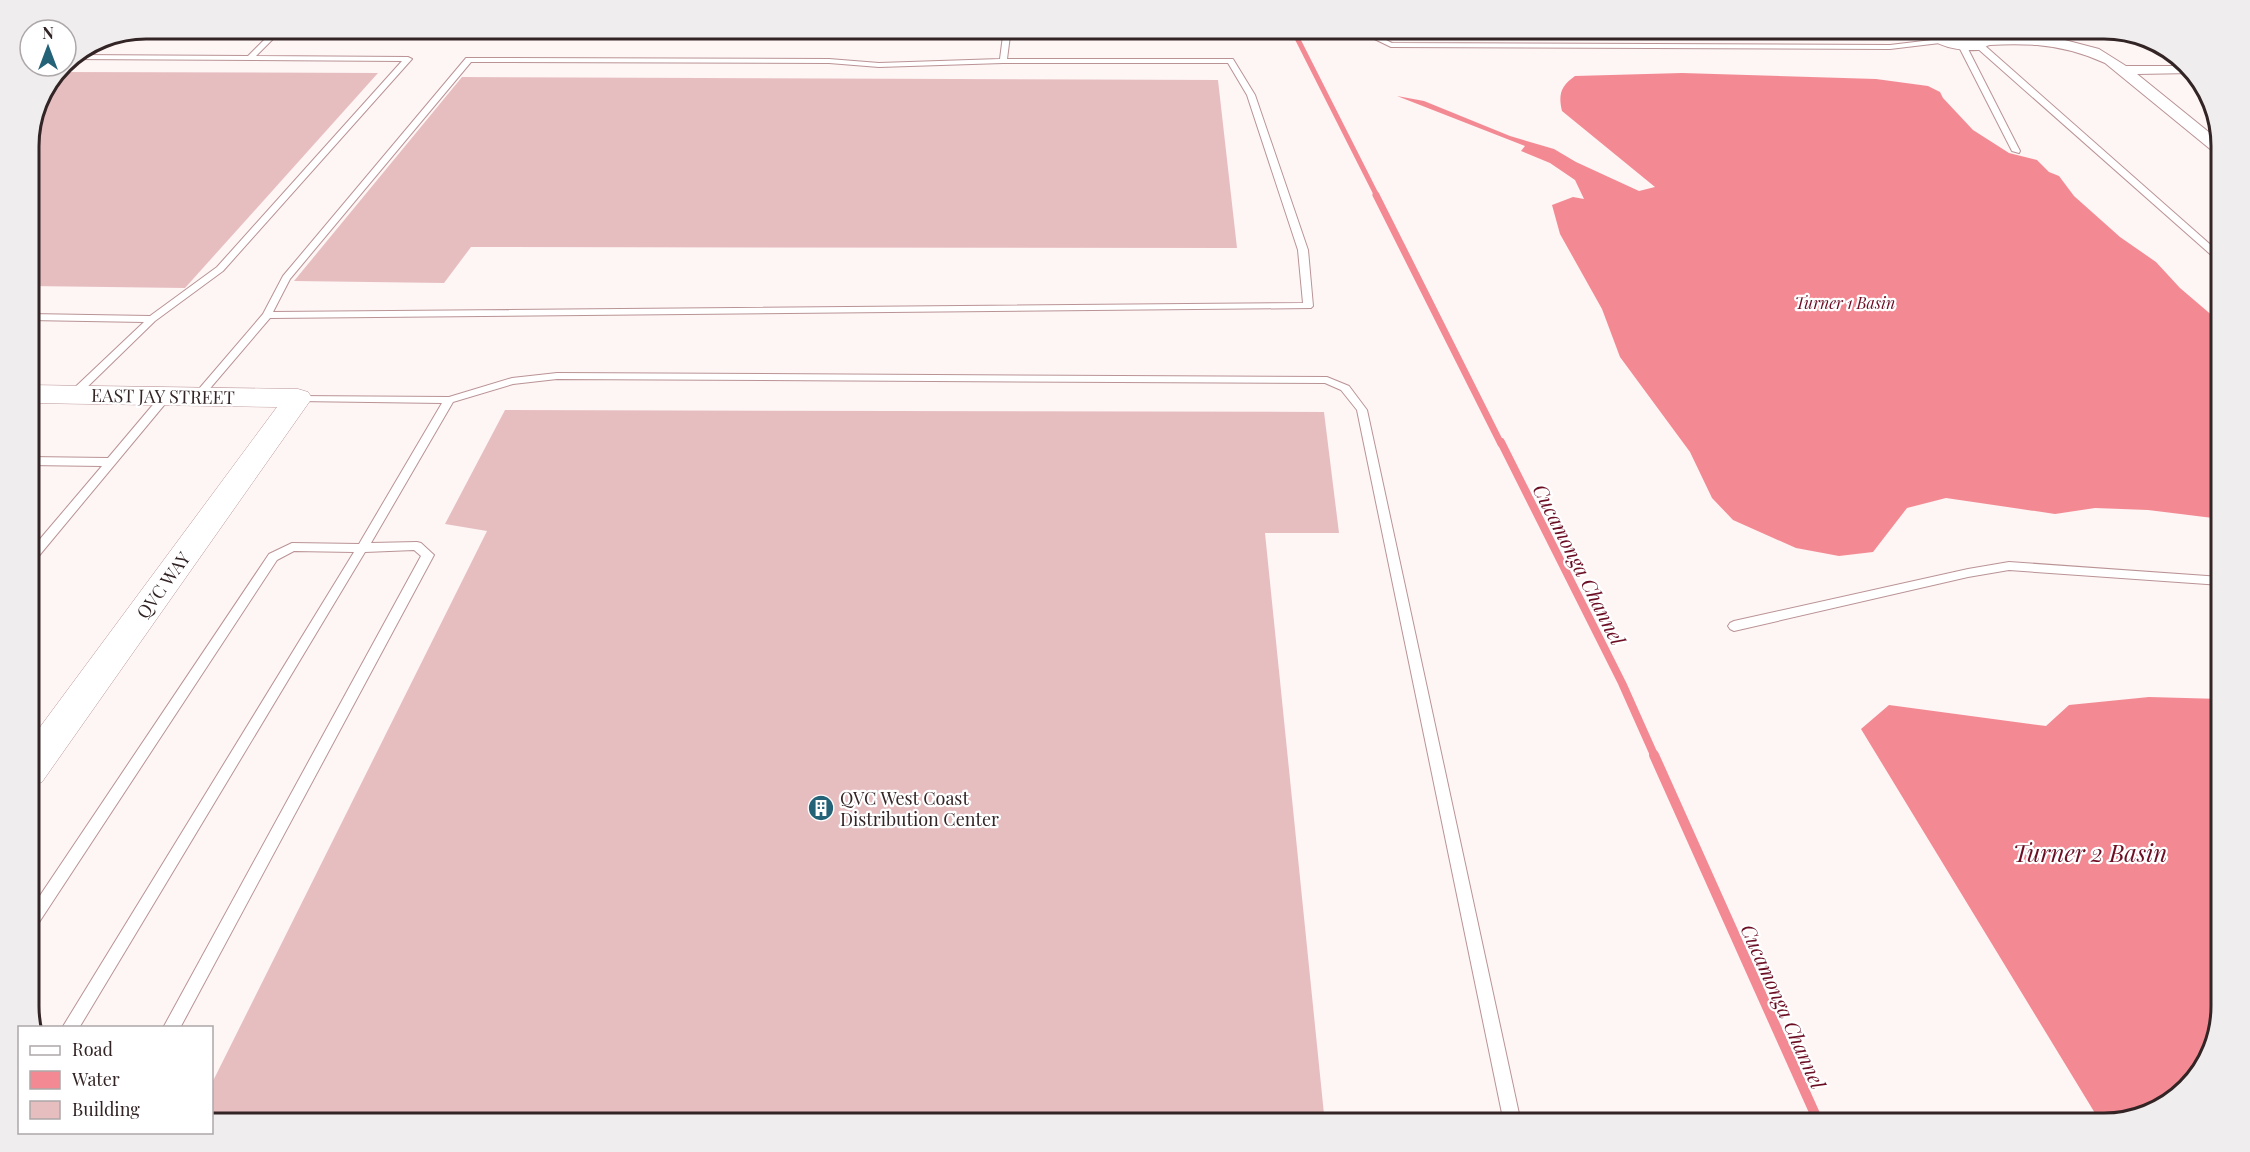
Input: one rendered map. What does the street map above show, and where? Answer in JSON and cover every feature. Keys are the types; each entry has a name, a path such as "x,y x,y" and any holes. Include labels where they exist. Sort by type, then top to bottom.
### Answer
{"street":[{"path":"1940,41 1980,46 2025,44"},
{"path":"1962,45 1977,42 2072,45 2097,53 2122,70 2211,142"},
{"path":"2122,70 2178,70"},
{"name":"EAST JAY STREET","path":"39,394 298,398"},
{"name":"QVC WAY","path":"39,757 298,398"}],"lane":[{"path":"250,58 270,39"},
{"path":"1003,62 1006,39"},
{"path":"1378,39 1391,45 1890,47 1940,41"},
{"path":"1962,45 2016,151"},
{"path":"1980,46 2211,250"},
{"path":"74,394 152,319 220,269 408,59 87,57"},
{"path":"197,397 267,315 286,278 469,60 829,61 879,65 1230,61 1251,95 1303,250 1308,306 267,315"},
{"path":"39,317 152,319"},
{"path":"298,398 449,400 512,381 557,376 1327,380 1345,388 1362,410 1511,1113"},
{"path":"39,548 166,396"},
{"path":"71,1026 362,548 449,400"},
{"path":"39,461 112,462"},
{"path":"39,910 273,557 292,547 417,546 428,555 172,1026"},
{"path":"1734,626 1968,573 2009,566 2211,580"}],"water":[{"name":"Turner 1 Basin","path":"1682,73 1876,79 1928,86 1940,92 1973,130 2009,153 2037,160 2049,172 2059,176 2074,196 2120,237 2156,262 2180,288 2211,314 2211,518 2148,510 2095,508 2055,514 1946,498 1907,508 1873,552 1839,556 1796,548 1733,520 1712,498 1690,452 1620,357 1602,309 1560,234 1552,205 1573,197 1584,199 1575,180 1550,163 1521,151 1525,146 1397,96 1424,101 1510,136 1554,149 1576,162 1639,191 1655,187 1562,111 1560,100 1562,91 1575,76"},
{"name":"Turner 2 Basin","path":"2149,697 2211,699 2211,1006 2209,1027 2193,1065 2174,1086 2151,1102 2111,1113 2095,1113 1861,729 1889,705 2046,726 2069,705"}],"building":[{"path":"78,72 378,73 185,288 39,286 39,139 47,105 63,78 78,78"},
{"path":"462,77 1218,80 1237,248 471,247 444,283 294,281"},
{"name":"QVC West Coast Distribution Center","path":"505,410 1324,412 1339,533 1265,533 1324,1113 213,1113 213,1081 487,531 445,524"}],"waterway":[{"name":"Cucamonga Channel","path":"1298,39 1377,196"},
{"name":"Cucamonga Channel","path":"1376,195 1501,444"},
{"name":"Cucamonga Channel","path":"1501,442 1622,683 1655,757"},
{"name":"Cucamonga Channel","path":"1654,755 1815,1113"}],"place":[{"name":"QVC West Coast Distribution Center","path":"821,808"}]}
